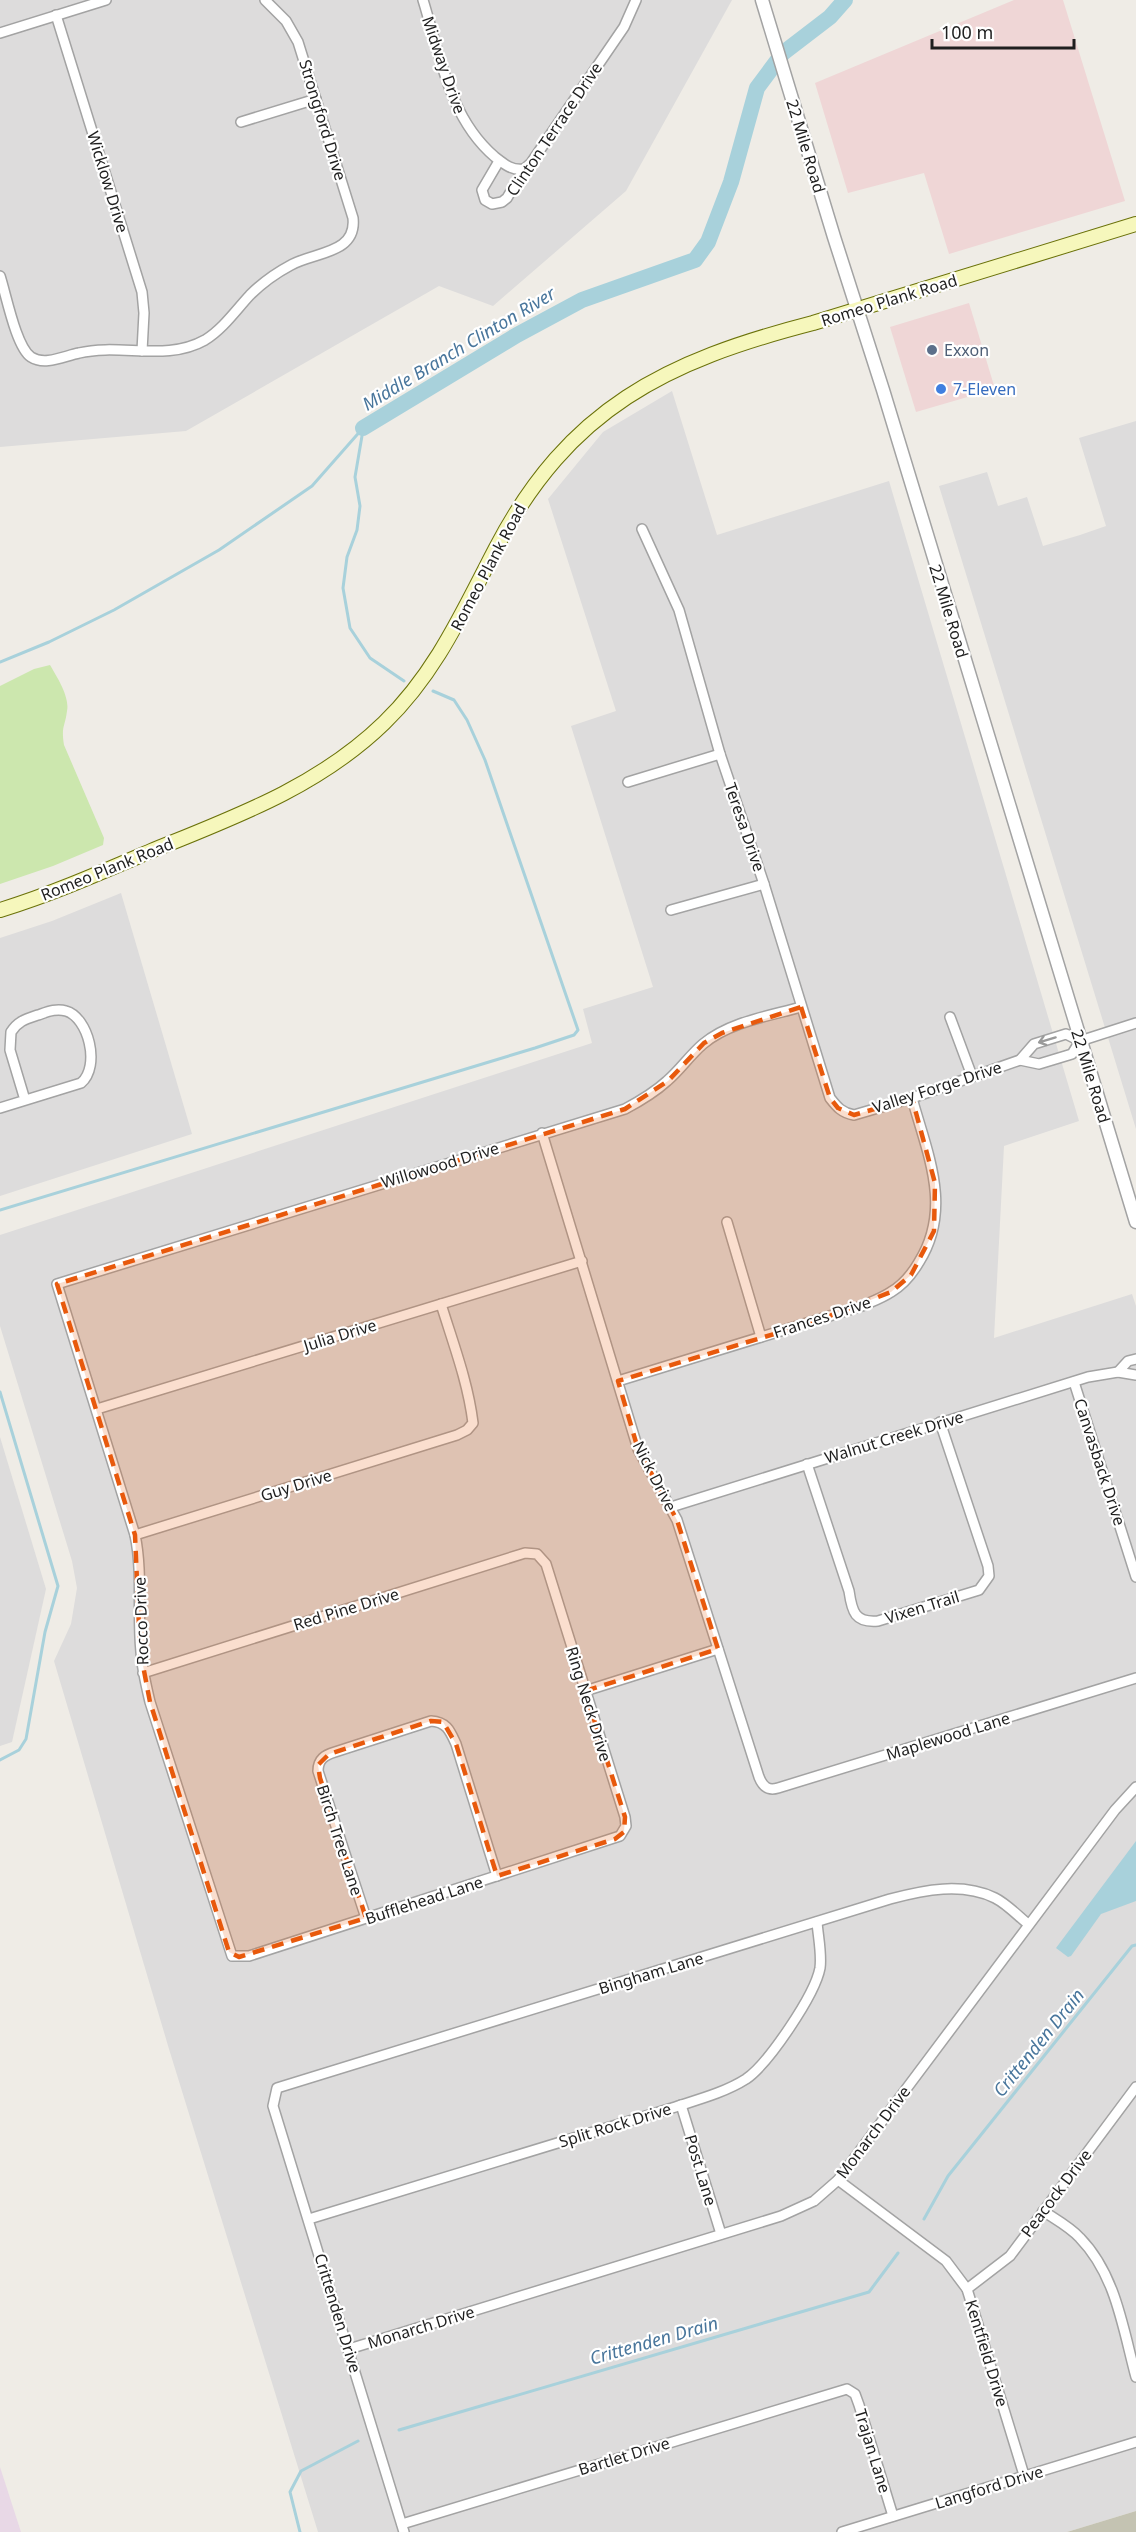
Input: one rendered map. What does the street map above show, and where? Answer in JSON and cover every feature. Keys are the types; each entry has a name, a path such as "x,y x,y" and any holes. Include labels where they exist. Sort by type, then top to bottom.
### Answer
{"main road":[{"name":"Romeo Plank Road","path":"0,910 61,888 282,796 325,771 385,722 423,680 457,626 523,500 568,446 595,420 622,399 672,370 759,337 1136,224"}],"street":[{"path":"0,33 106,0"},
{"name":"Midway Drive","path":"423,0 457,110 477,139 499,161 510,168 524,169"},
{"name":"Clinton Terrace Drive","path":"499,161 482,190 485,200 492,204 502,202 507,198 524,169 531,163 624,27 636,0"},
{"name":"22 Mile Road","path":"762,0 1136,1222"},
{"name":"Strongford Drive","path":"142,351 176,351 203,341 219,329 253,292 272,276 291,264 337,249 349,241 354,227 353,218 298,42 273,2"},
{"name":"Wicklow Drive","path":"56,15 142,292 144,319 142,351"},
{"path":"241,123 316,99"},
{"path":"0,276 22,347 35,359 46,361 103,349 142,351"},
{"name":"Teresa Drive","path":"642,529 679,610 720,754 764,884 830,1098 846,1114 854,1114"},
{"path":"628,782 720,754"},
{"path":"671,910 764,884"},
{"name":"Willowood Drive","path":"57,1284 625,1109 642,1100 668,1080 704,1043 745,1022 801,1007"},
{"path":"0,1108 81,1083 87,1076 92,1062 84,1029 75,1016 64,1010 53,1010 23,1020 11,1032 9,1042 25,1100"},
{"path":"950,1017 972,1076"},
{"name":"Valley Forge Drive","path":"854,1114 912,1098 1020,1060 1039,1064 1072,1054 1080,1041 1136,1023"},
{"name":"Valley Forge Drive","path":"1020,1060 1034,1044 1066,1034 1080,1041"},
{"name":"Frances Drive","path":"618,1381 862,1306 891,1292 911,1275 934,1231 937,1206 935,1184 912,1098"},
{"name":"Nick Drive","path":"542,1133 638,1449 677,1520 762,1783"},
{"path":"727,1222 761,1336"},
{"name":"Julia Drive","path":"97,1409 582,1261"},
{"name":"Rocco Drive","path":"57,1284 135,1535 139,1561 140,1650 150,1702 232,1956"},
{"name":"Guy Drive","path":"135,1535 467,1430 473,1423 471,1411 461,1368 441,1304"},
{"name":"Walnut Creek Drive","path":"1118,1372 1128,1361 1136,1359"},
{"name":"Walnut Creek Drive","path":"671,1507 1074,1382 1118,1372 1136,1376"},
{"name":"Canvasback Drive","path":"1074,1382 1136,1577"},
{"name":"Vixen Trail","path":"807,1464 849,1592 851,1606 857,1616 865,1622 878,1621 979,1590 989,1576 988,1566 983,1559 940,1422"},
{"name":"Red Pine Drive","path":"143,1673 525,1553 537,1554 546,1564"},
{"name":"Ring Neck Drive","path":"546,1564 625,1817 624,1832 615,1839"},
{"path":"585,1691 718,1649"},
{"name":"Maplewood Lane","path":"762,1783 772,1790 1136,1677"},
{"name":"Birch Tree Lane","path":"366,1918 320,1778 320,1761 329,1754 431,1721 443,1722 456,1744 497,1876"},
{"name":"Monarch Drive","path":"350,2349 781,2216 814,2201 838,2180 1115,1809 1136,1787"},
{"name":"Bufflehead Lane","path":"232,1956 249,1956 615,1839"},
{"name":"Bingham Lane","path":"274,2095 277,2088 290,2083 927,1889 962,1889 978,1892 996,1899 1028,1924"},
{"name":"Split Rock Drive","path":"309,2219 681,2105 729,2088 759,2068 812,1993 820,1967 817,1922"},
{"name":"Peacock Drive","path":"967,2289 1010,2256 1136,2087"},
{"name":"Crittenden Drive","path":"274,2095 273,2106 350,2349 403,2528"},
{"name":"Post Lane","path":"681,2105 722,2234"},
{"name":"Kentfield Drive","path":"838,2180 946,2261 967,2289 1024,2475"},
{"path":"1043,2211 1079,2236 1098,2259 1108,2277 1136,2377"},
{"name":"Bartlet Drive","path":"403,2528 847,2389"},
{"name":"Trajan Lane","path":"847,2389 855,2394 859,2405 893,2517"},
{"name":"Langford Drive","path":"842,2532 1136,2442"}],"highlighted area":[{"path":"801,1007 830,1098 838,1108 854,1115 912,1098 935,1183 934,1231 911,1275 891,1292 814,1322 618,1381 638,1449 677,1520 718,1649 585,1691 625,1817 624,1832 615,1839 497,1876 456,1744 443,1722 431,1721 329,1754 318,1765 320,1778 366,1918 239,1957 229,1952 150,1702 140,1650 135,1535 57,1284 625,1109 668,1081 704,1043 722,1033"}],"shaded area":[{"path":"0,0 732,0 626,191 493,306 439,286 186,431 0,447"},
{"path":"1014,0 1063,0 1125,201 949,254 924,173 848,193 815,83"},
{"path":"969,303 995,389 916,412 890,327"},
{"path":"672,391 717,535 889,481 1079,1121 1004,1146 994,1338 1132,1294 1136,1306 1136,2511 1067,2532 318,2532 169,2049 54,1661 71,1624 77,1588 72,1561 0,1326 0,1235 592,1043 583,1009 653,987 571,726 616,711 548,499 603,432"},
{"path":"1136,421 1136,1129 939,486 987,472 998,506 1027,497 1043,546 1080,535 1106,526 1079,438"},
{"path":"121,893 192,1134 0,1196 0,938 52,921"},
{"path":"0,1437 46,1589 12,1742 0,1746"},
{"path":"0,2467 21,2532 0,2532"},
{"path":"1136,2511 1136,2532 1067,2532"}],"green space":[{"path":"50,665 67,700 63,730 64,745 104,838 103,845 53,866 0,884 0,686 34,669"}],"water":[{"path":"1136,1841 1136,1901 1101,1914 1068,1957 1056,1948"}],"waterway":[{"name":"Middle Branch Clinton River","path":"363,428 517,335 582,300 695,260 708,242 731,182 757,88 783,53 830,17 845,0"},
{"name":"Middle Branch Clinton River","path":"0,662 49,642 114,610 219,550 312,486 363,428"},
{"path":"363,430 355,477 360,506 357,530 347,557 343,588 350,628 370,658 404,681"},
{"path":"0,1210 574,1035 578,1030 485,760 467,720 454,700 433,691"},
{"path":"0,1392 58,1586 45,1632 26,1739 19,1750 0,1760"},
{"name":"Crittenden Drain","path":"924,2219 948,2176 1132,1946 1136,1945"},
{"name":"Crittenden Drain","path":"399,2430 869,2292 898,2253"},
{"name":"Crittenden Drain","path":"300,2532 290,2492 301,2471 358,2441"}],"place":[{"name":"Exxon","path":"932,350"},
{"name":"7-Eleven","path":"941,389"}]}
